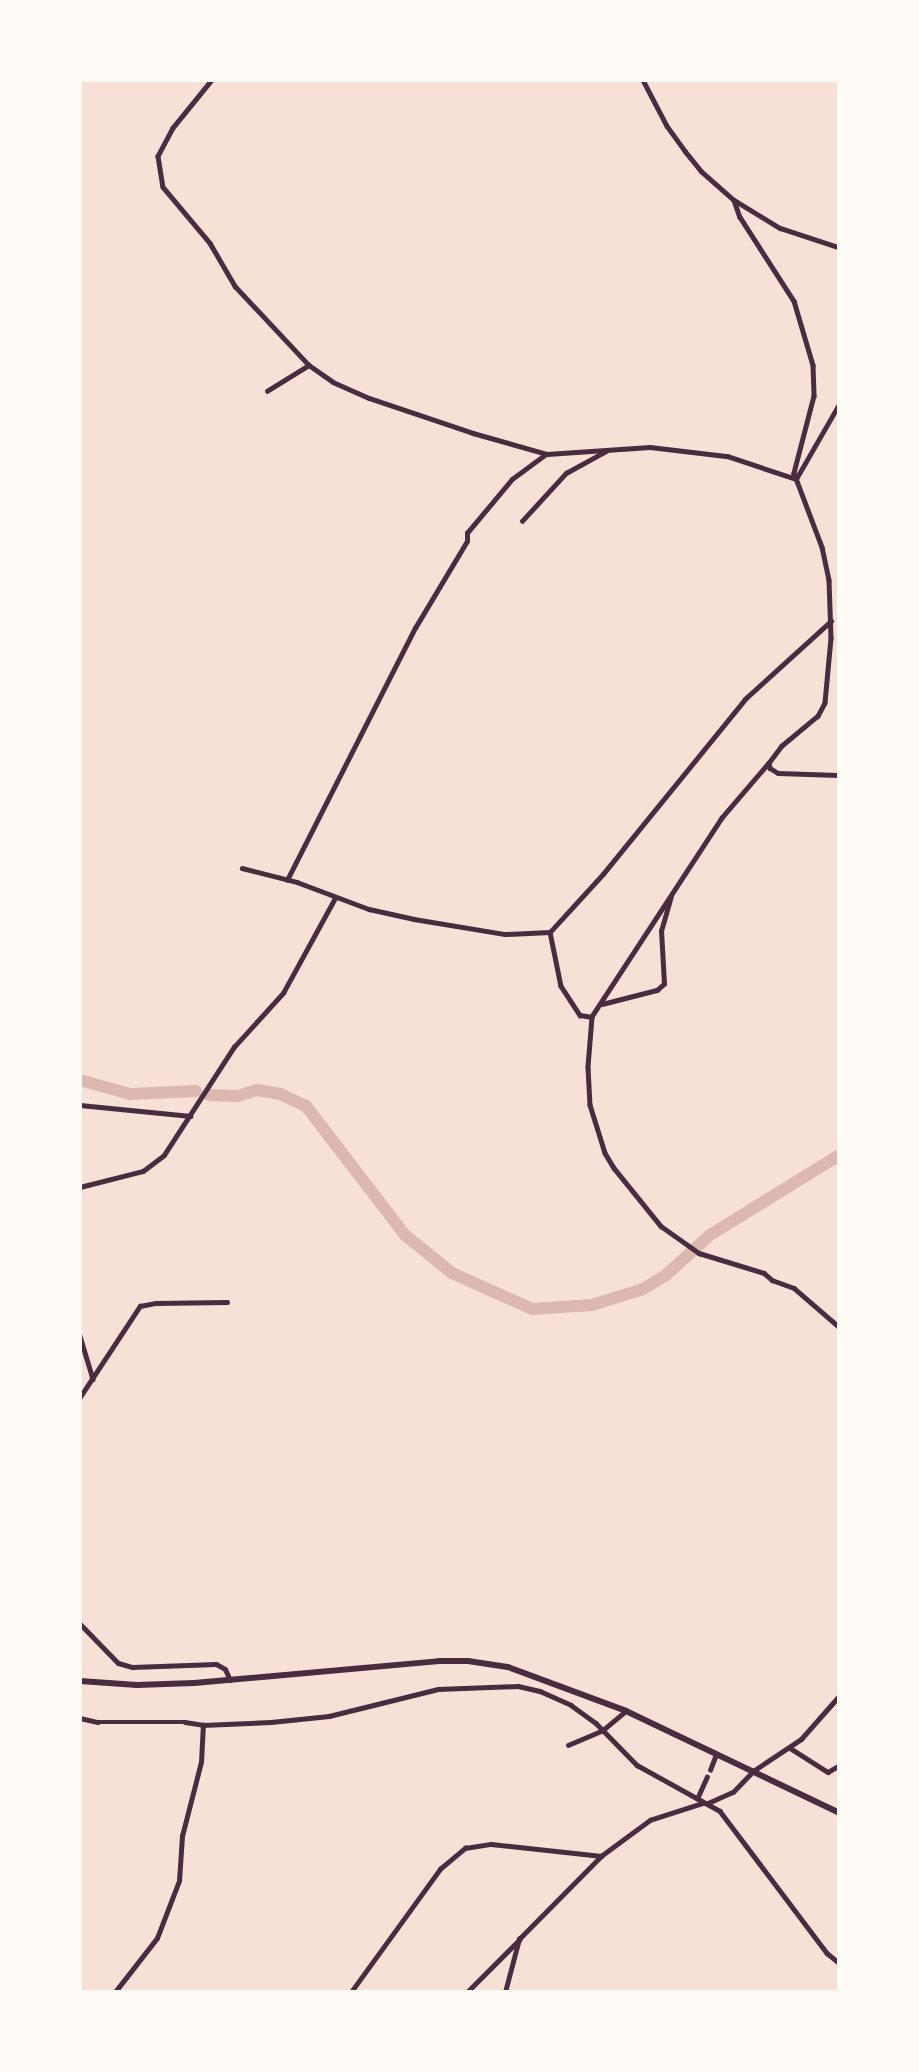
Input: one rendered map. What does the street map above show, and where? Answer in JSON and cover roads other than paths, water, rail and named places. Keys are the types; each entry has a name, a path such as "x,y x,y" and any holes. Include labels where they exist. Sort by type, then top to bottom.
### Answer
{"main road":[{"path":"80,1681 137,1685 230,1680 410,1662 468,1661 513,1668 625,1712 838,1812"}],"street":[{"path":"212,80 173,128 158,156 163,187 210,243 234,286 309,365 333,382 369,398 472,433 547,454 650,447 727,456 796,479"},
{"path":"643,80 667,126 685,150 701,171 734,201 780,228 838,247"},
{"path":"734,201 740,218 794,301 813,365 814,396 795,461 796,479 826,562 831,621 828,693 822,709 776,752 722,818 592,1017 588,1067 590,1105 605,1153 624,1183 661,1226 681,1242 712,1259 764,1273 772,1280 794,1288 838,1326"},
{"path":"267,391 309,365"},
{"path":"796,479 838,406"},
{"path":"522,521 566,473 610,449"},
{"path":"287,880 409,639 449,566 467,541 467,533 512,479 547,454"},
{"path":"242,868 381,911 505,934 550,932 603,874 745,699 831,621"},
{"path":"769,763 770,768 778,773 838,775"},
{"path":"602,1004 657,990 664,984 661,931 673,892"},
{"path":"80,1186 132,1175 152,1166 164,1155 234,1047 283,993 335,898"},
{"path":"550,932 561,986 580,1015 592,1017"},
{"path":"80,1105 190,1116"},
{"path":"80,1397 140,1306 156,1303 227,1302"},
{"path":"80,1336 93,1381"},
{"path":"80,1624 118,1663 132,1667 216,1664 225,1669 230,1680"},
{"path":"80,1718 98,1722 186,1722 203,1726 329,1716 428,1691 517,1686 564,1701 603,1730 637,1765 706,1803 731,1821 820,1944 838,1962"},
{"path":"467,1992 601,1856 650,1820 733,1793 753,1771 790,1748 838,1697"},
{"path":"568,1745 603,1730 625,1712"},
{"path":"115,1992 157,1938 179,1881 183,1836 201,1762 203,1726"},
{"path":"790,1748 828,1772 838,1766"},
{"path":"710,1770 716,1754"},
{"path":"697,1799 707,1777"},
{"path":"351,1992 440,1869 465,1848 491,1844 601,1856"},
{"path":"505,1992 519,1939"}],"waterway":[{"path":"80,1080 130,1094 196,1091"},
{"path":"209,1095 238,1096 256,1090 280,1094 306,1106 405,1235 452,1273 532,1309 592,1305 643,1289 666,1275 710,1235 838,1156"}]}
